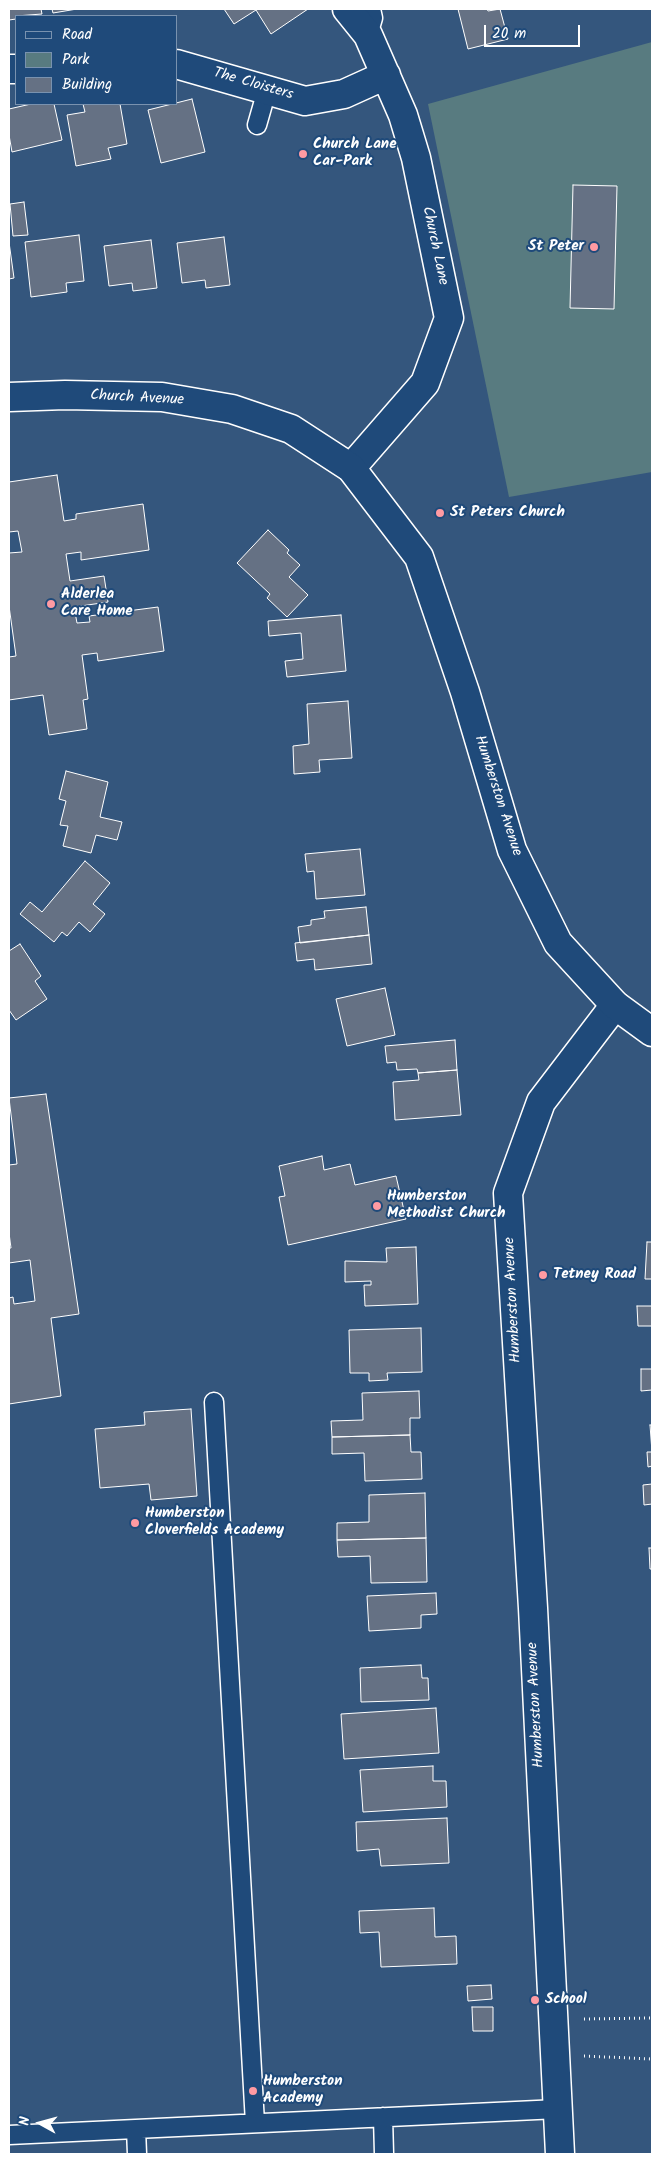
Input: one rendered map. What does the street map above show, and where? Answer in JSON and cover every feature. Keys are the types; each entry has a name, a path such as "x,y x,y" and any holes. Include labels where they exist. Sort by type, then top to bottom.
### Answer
{"main road":[{"name":"Church Lane","path":"347,9 369,22 386,75 403,115 416,158 449,318 425,383 351,468"},
{"name":"The Cloisters","path":"178,65 305,100 344,94 386,75"},
{"name":"Church Avenue","path":"9,397 65,395 162,397 232,409 291,429"},
{"name":"Humberston Avenue","path":"291,429 351,468 419,557 465,692 512,850 558,943 615,1005 541,1102 508,1193 532,1598 560,2154"},
{"path":"615,1005 652,1032"}],"lane":[{"path":"257,125 267,90"},
{"path":"214,1402 254,2123"},
{"path":"9,2135 558,2109"},
{"path":"382,2117 384,2154"},
{"path":"136,2129 137,2154"}],"path":[{"path":"553,2020 652,2018"},
{"path":"556,2054 652,2059"}],"green space":[{"path":"652,42 652,472 509,497 428,104"}],"building":[{"path":"9,9 41,9 42,14 15,15 15,19 9,20"},
{"path":"52,9 77,9 53,13"},
{"path":"224,9 308,9 271,34 256,10 234,24"},
{"path":"458,9 487,9 488,11 500,9 508,39 468,49"},
{"path":"192,99 205,152 161,163 148,110 168,105 178,105 178,102"},
{"path":"27,105 54,105 62,140 12,152 9,135 9,109"},
{"path":"83,105 120,105 127,144 108,148 111,159 76,166 67,115 85,112"},
{"name":"St Peter","path":"573,185 617,186 614,309 570,308"},
{"path":"24,202 28,235 13,236 10,204"},
{"path":"79,235 84,281 66,283 67,292 31,297 25,242"},
{"path":"224,237 230,285 206,288 205,280 182,283 177,243"},
{"path":"151,240 157,288 133,291 132,283 109,286 104,246"},
{"path":"9,242 14,278 9,279"},
{"name":"Alderlea Care Home","path":"57,475 64,521 76,519 76,514 143,504 149,550 81,560 81,552 66,554 70,581 104,576 108,602 74,607 77,623 90,622 89,616 158,607 164,651 98,661 97,653 82,655 88,699 83,700 87,729 49,735 43,695 9,700 9,657 16,656 9,606 9,553 22,552 18,531 9,532 9,482"},
{"path":"268,530 289,550 287,553 300,565 289,577 308,595 287,617 267,598 270,594 237,563"},
{"path":"341,615 346,671 287,677 285,661 303,659 301,633 269,636 268,621"},
{"path":"348,701 352,758 319,760 320,772 294,774 293,746 309,744 307,704"},
{"path":"66,771 108,782 100,817 122,822 117,840 96,835 91,853 63,846 68,826 60,825 66,801 59,799"},
{"path":"360,849 365,895 316,899 314,871 307,872 305,854"},
{"path":"85,861 110,883 93,904 105,914 90,932 79,922 67,936 62,932 54,942 20,914 30,902 42,912"},
{"path":"366,907 369,935 300,943 298,927 311,925 311,920 325,918 324,911"},
{"path":"369,935 372,964 315,970 314,959 297,961 295,943"},
{"path":"20,944 41,976 35,981 47,999 16,1020 9,1010 9,951"},
{"path":"385,988 395,1035 347,1046 336,999"},
{"path":"455,1040 457,1070 418,1073 417,1069 397,1070 396,1062 387,1063 385,1046"},
{"path":"457,1070 461,1115 395,1120 393,1082 419,1080 418,1073"},
{"path":"46,1094 79,1314 51,1318 61,1396 9,1404 9,1298 13,1297 14,1304 35,1301 30,1260 9,1263 9,1248 11,1248 9,1233 9,1165 17,1164 9,1098"},
{"path":"322,1156 324,1170 350,1164 355,1185 396,1176 406,1219 288,1245 279,1197 285,1196 279,1166"},
{"path":"647,1242 652,1242 652,1279 645,1279"},
{"path":"416,1247 418,1304 365,1306 364,1285 371,1285 371,1281 345,1282 345,1261 387,1262 386,1248"},
{"path":"637,1306 652,1306 652,1326 638,1326"},
{"path":"421,1328 422,1372 387,1373 388,1380 369,1381 369,1373 350,1373 349,1330"},
{"path":"641,1369 652,1369 652,1390 641,1391"},
{"path":"419,1391 420,1418 410,1418 410,1435 332,1437 331,1421 363,1420 362,1393"},
{"path":"191,1409 197,1496 151,1500 149,1484 100,1488 95,1429 145,1425 144,1412"},
{"path":"650,1425 652,1425 652,1452"},
{"path":"410,1435 411,1452 421,1452 422,1479 365,1481 364,1453 332,1454 332,1437"},
{"path":"647,1452 652,1452 652,1466 648,1467"},
{"path":"652,1484 652,1504 644,1505 643,1485"},
{"path":"425,1493 426,1538 337,1540 337,1523 369,1522 369,1495"},
{"path":"426,1538 427,1582 371,1583 370,1556 338,1557 337,1540"},
{"path":"649,1548 652,1548 652,1569 650,1569"},
{"path":"436,1593 437,1614 421,1615 421,1628 369,1631 367,1596"},
{"path":"421,1665 422,1678 428,1678 429,1700 361,1702 360,1668"},
{"path":"436,1708 439,1753 344,1759 341,1714"},
{"path":"433,1766 433,1781 446,1781 447,1807 363,1812 360,1770"},
{"path":"447,1818 449,1863 381,1866 379,1849 357,1851 356,1822"},
{"path":"434,1908 435,1937 456,1936 457,1964 381,1967 379,1932 360,1933 359,1911"},
{"path":"491,1985 492,1999 468,2001 467,1986"},
{"path":"472,2007 493,2007 493,2031 473,2031"}],"place":[{"name":"Church Lane Car-Park","path":"303,154"},
{"name":"St Peter","path":"594,247"},
{"name":"St Peters Church","path":"440,513"},
{"name":"Alderlea Care Home","path":"51,604"},
{"name":"Humberston Methodist Church","path":"377,1206"},
{"name":"Tetney Road","path":"543,1275"},
{"name":"Humberston Cloverfields Academy","path":"135,1523"},
{"name":"School","path":"535,2000"},
{"name":"Humberston Academy","path":"253,2091"}]}
